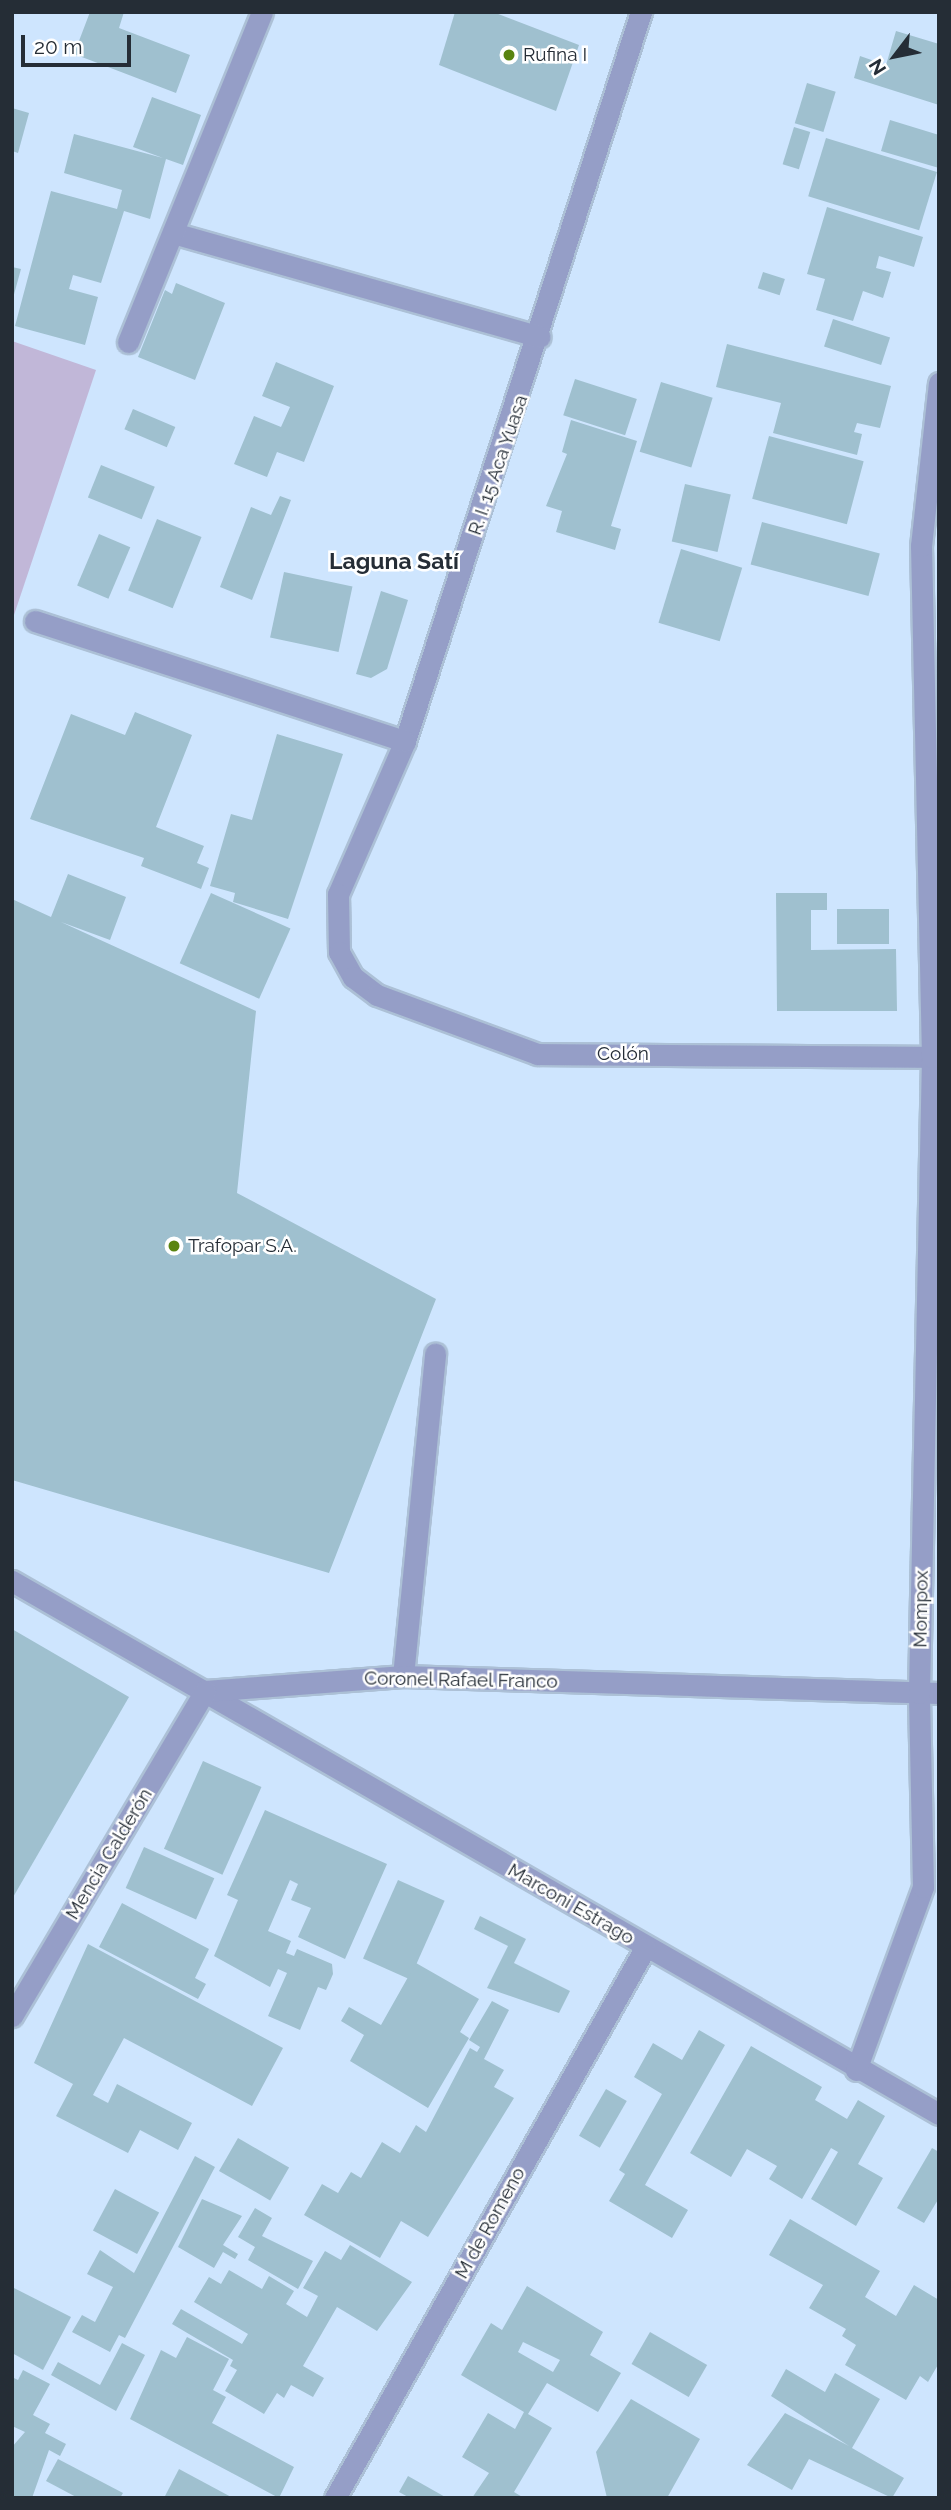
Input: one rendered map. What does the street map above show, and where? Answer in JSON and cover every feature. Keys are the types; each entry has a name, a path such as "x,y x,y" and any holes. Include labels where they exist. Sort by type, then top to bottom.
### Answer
{"street":[{"path":"128,342 262,12"},
{"name":"R. I. 15 Aca Yuasa","path":"339,952 338,894 405,741 540,337 641,12"},
{"path":"173,233 540,337"},
{"name":"Mompox","path":"856,2070 923,1887 929,1693 935,1057 921,547 939,383"},
{"path":"36,621 405,741"},
{"name":"Colón","path":"339,952 353,977 377,995 537,1054 935,1057"},
{"path":"403,1676 435,1354"},
{"path":"12,1581 205,1691"},
{"name":"Coronel Rafael Franco","path":"205,1691 403,1676 929,1693"},
{"name":"Marconi Estrago","path":"205,1691 856,2070 939,2114"},
{"name":"Mencia Calderón","path":"12,2016 205,1691"},
{"name":"M de Romeno","path":"335,2498 645,1948"}],"shaded area":[{"path":"12,341 96,370 12,621"}],"building":[{"path":"90,12 124,12 119,28 190,55 176,93 74,54"},
{"name":"Rufina I","path":"455,12 493,12 579,45 556,111 439,65"},
{"path":"896,31 939,44 939,105 854,78 860,56 886,65"},
{"path":"807,83 836,92 823,132 795,123"},
{"path":"152,97 201,115 183,165 166,159 150,219 124,211 101,283 73,275 69,289 98,297 85,345 15,326 51,191 117,209 122,190 64,173 74,134 163,158 133,147"},
{"path":"12,108 29,113 18,153 12,151"},
{"path":"890,120 939,135 939,168 881,151"},
{"path":"794,127 810,132 799,169 783,164"},
{"path":"826,138 937,172 919,230 808,196"},
{"path":"827,207 923,237 914,267 879,256 876,268 891,272 883,298 863,291 853,321 816,310 825,279 807,274"},
{"path":"12,267 21,269 13,298 12,298"},
{"path":"763,272 785,279 780,295 758,288"},
{"path":"176,283 225,303 195,380 138,357 165,290 172,294"},
{"path":"833,319 890,338 881,365 824,347"},
{"path":"727,344 891,386 880,428 857,423 854,432 862,434 857,455 773,433 781,403 716,387"},
{"path":"276,362 334,386 304,462 277,452 267,477 234,464 254,416 281,427 290,407 262,396"},
{"path":"575,379 637,399 625,435 563,415"},
{"path":"661,382 713,398 691,468 640,452"},
{"path":"133,409 175,427 167,447 124,429"},
{"path":"571,420 637,441 611,526 621,529 615,550 556,532 562,511 546,506 567,454 562,452"},
{"path":"769,436 864,461 847,524 752,499"},
{"path":"101,465 155,487 142,519 88,497"},
{"path":"685,484 731,495 718,552 672,541"},
{"path":"280,496 291,500 252,600 220,587 251,507 271,515"},
{"path":"157,519 202,537 173,608 128,590"},
{"path":"762,522 880,554 868,596 751,565"},
{"path":"99,534 130,547 108,599 77,586"},
{"path":"681,549 742,568 720,641 658,623"},
{"path":"284,572 352,587 339,652 270,638"},
{"path":"381,591 408,600 387,669 371,678 356,674"},
{"path":"135,712 192,735 156,827 204,846 197,863 209,868 201,889 141,866 144,858 30,819 71,714 125,735"},
{"path":"277,734 343,754 288,919 233,902 235,893 210,886 231,814 252,820"},
{"name":"Trafopar S.A.","path":"68,874 126,897 110,940 61,922 256,1011 237,1193 436,1299 329,1573 12,1480 12,899 51,917"},
{"path":"211,893 290,928 259,999 180,963"},
{"path":"776,893 827,893 827,910 811,910 811,950 896,949 897,1011 777,1011"},
{"path":"837,909 889,909 889,944 837,944"},
{"path":"12,1629 129,1697 12,1899"},
{"path":"203,1761 261,1787 222,1875 164,1849"},
{"path":"265,1810 387,1864 345,1959 298,1937 311,1908 291,1900 298,1884 290,1880 268,1931 291,1941 286,1953 294,1956 297,1949 332,1964 333,1974 326,1990 318,1987 300,2030 268,2016 287,1973 278,1969 270,1987 214,1956 238,1900 227,1895"},
{"path":"144,1847 214,1878 196,1919 126,1888"},
{"path":"398,1880 445,1901 410,1979 363,1959"},
{"path":"122,1903 209,1949 195,1978 206,1984 198,1999 99,1947"},
{"path":"480,1916 526,1939 514,1963 570,1991 559,2013 487,1988 508,1946 474,1929"},
{"path":"88,1944 283,2048 252,2106 124,2038 93,2095 108,2103 117,2084 192,2123 178,2150 140,2130 128,2153 56,2116 73,2084 34,2063"},
{"path":"416,1963 479,1999 460,2032 469,2038 428,2108 350,2061 364,2035 341,2021 349,2007 381,2025"},
{"path":"492,2001 509,2010 484,2059 504,2070 494,2087 514,2098 428,2237 401,2221 380,2258 304,2215 322,2184 338,2193 351,2172 361,2178 382,2142 400,2153 416,2125 426,2132 470,2048 477,2052 480,2047 469,2040"},
{"path":"699,2030 725,2045 645,2185 688,2210 672,2238 609,2201 625,2174 619,2170 662,2094 634,2077 653,2043 682,2060"},
{"path":"751,2046 822,2087 815,2100 847,2119 858,2100 885,2116 858,2164 883,2178 856,2226 811,2199 838,2152 831,2148 802,2199 769,2179 777,2166 747,2149 731,2177 690,2153"},
{"path":"606,2089 627,2101 600,2148 579,2136"},
{"path":"238,2138 289,2168 270,2200 219,2171"},
{"path":"932,2148 939,2152 939,2198 924,2223 897,2208"},
{"path":"195,2156 215,2167 125,2338 119,2335 110,2352 72,2332 82,2315 95,2322 113,2287 87,2274 100,2250 134,2273"},
{"path":"115,2189 159,2212 137,2254 93,2230"},
{"path":"202,2199 242,2216 223,2245 238,2254 235,2259 223,2252 214,2268 178,2247"},
{"path":"255,2208 272,2218 262,2236 313,2261 298,2289 248,2260 255,2247 238,2237"},
{"path":"790,2219 880,2271 865,2297 896,2316 914,2285 939,2300 939,2363 928,2382 920,2376 906,2400 845,2365 856,2345 842,2336 846,2329 809,2308 823,2285 769,2255"},
{"path":"350,2245 412,2282 377,2331 337,2307 303,2366 324,2378 313,2397 291,2385 284,2398 277,2393 264,2414 225,2391 237,2370 230,2366 233,2360 172,2324 181,2309 242,2344 248,2334 194,2302 209,2277 221,2284 229,2270 262,2289 269,2276 294,2291 286,2304 307,2317 318,2296 303,2288 325,2251 341,2260"},
{"path":"527,2286 603,2332 590,2355 621,2373 598,2412 547,2383 528,2414 552,2428 514,2492 524,2498 472,2498 489,2473 462,2457 488,2413 515,2429 524,2412 461,2375 491,2323 502,2330","holes":["523,2342 560,2360 553,2372 518,2352"]},
{"path":"12,2287 71,2317 43,2370 12,2353"},
{"path":"650,2332 707,2365 689,2397 632,2364"},
{"path":"187,2337 229,2359 213,2390 226,2397 212,2423 294,2467 279,2498 130,2419 161,2350 176,2358"},
{"path":"122,2343 145,2355 116,2411 51,2375 58,2362 100,2385"},
{"path":"786,2369 825,2392 835,2373 880,2399 852,2448 904,2478 892,2498 809,2459 792,2490 747,2465 785,2413 849,2446 771,2396"},
{"path":"23,2370 50,2384 33,2415 50,2424 45,2433 66,2444 60,2456 49,2450 32,2498 12,2498 12,2447 25,2432 12,2426 12,2377 18,2380"},
{"path":"631,2399 700,2439 667,2498 607,2498 596,2452"},
{"path":"58,2459 123,2493 120,2498 78,2498 46,2481"},
{"path":"179,2469 233,2498 164,2498"},
{"path":"408,2476 447,2498 410,2498 399,2492"}],"place":[{"name":"Rufina I","path":"509,55"},
{"name":"Trafopar S.A.","path":"174,1246"}],"district":[{"name":"Laguna Satí","path":"394,561"}]}
